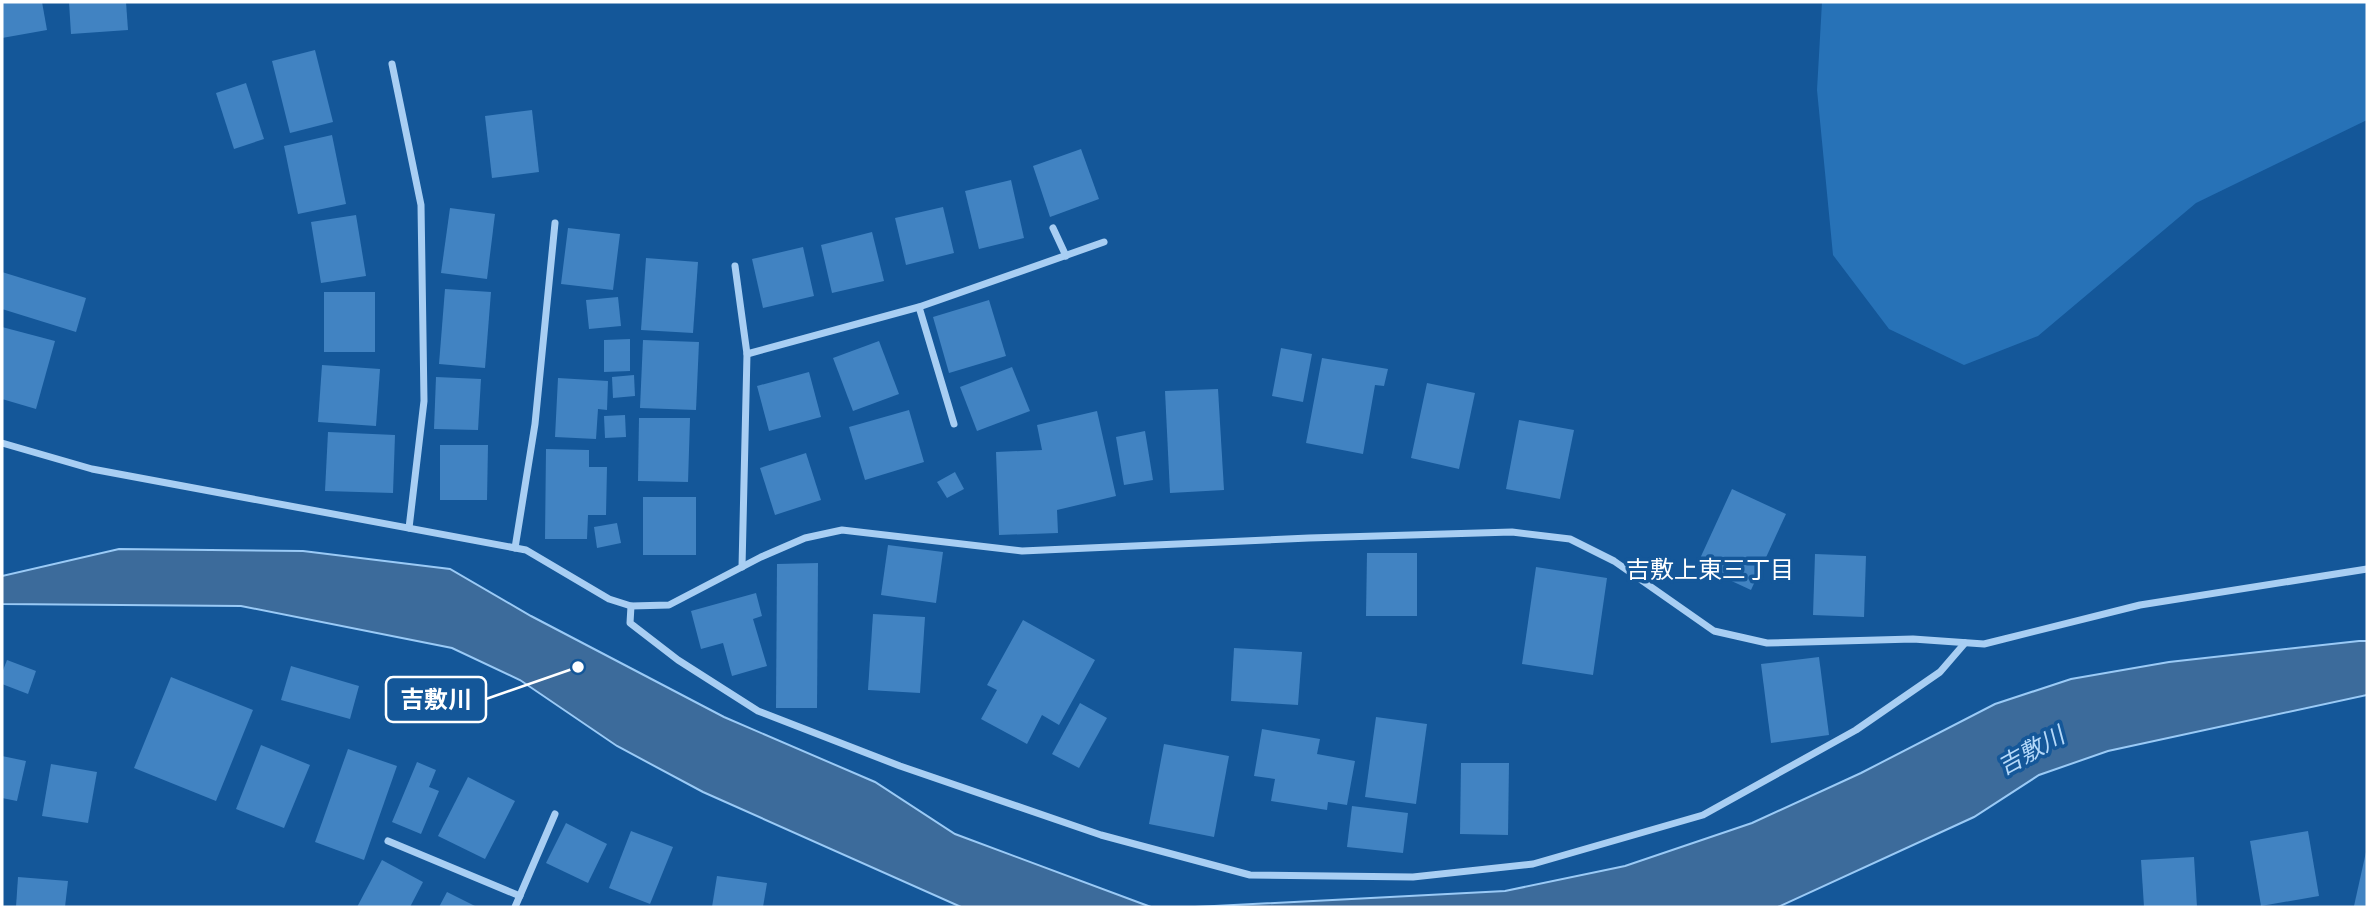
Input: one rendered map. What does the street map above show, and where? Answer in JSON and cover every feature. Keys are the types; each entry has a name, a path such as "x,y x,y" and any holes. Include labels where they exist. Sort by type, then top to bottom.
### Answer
{"street":[{"path":"392,64 421,205 424,401 409,528"},
{"path":"515,548 535,424 555,223"},
{"path":"1053,229 1066,256"},
{"path":"747,354 919,307 1104,242"},
{"path":"735,266 747,354 742,567"},
{"path":"919,307 954,424"},
{"path":"2,443 92,469 526,550 609,599 631,606 669,605 804,538 842,530 1022,551 1512,532 1570,539 1614,561 1714,632 1767,643 1913,639 1984,644 2140,605 2367,569"},
{"path":"631,606 630,623 678,660 758,711 900,766 1101,835 1250,876 1412,877 1533,864 1703,815 1856,730 1940,672 1965,643"},
{"path":"515,907 555,814"},
{"path":"388,841 520,896"}],"shaded area":[{"path":"1822,2 2367,2 2367,120 2196,203 2038,336 1964,365 1889,329 1833,255 1817,90"}],"water":[{"path":"119,549 303,551 450,569 531,616 724,717 875,782 955,834 1151,907 961,907 703,792 617,746 520,680 452,648 241,606 2,604 2,576"},
{"path":"2367,641 2367,695 2108,751 2039,775 1974,817 1778,907 1195,907 1505,891 1625,866 1752,823 1861,773 1995,704 2071,679 2169,662"}],"building":[{"path":"2,2 42,2 47,30 2,38"},
{"path":"69,2 126,2 128,30 71,34"},
{"path":"315,50 333,122 290,133 272,61"},
{"path":"246,83 264,139 234,149 216,93"},
{"path":"532,110 539,172 492,178 485,116"},
{"path":"332,135 346,204 298,214 284,146"},
{"path":"1081,149 1099,199 1050,217 1033,166"},
{"path":"1011,180 1024,238 979,249 965,191"},
{"path":"943,207 954,253 906,265 895,218"},
{"path":"450,208 495,214 487,279 441,273"},
{"path":"356,215 366,276 321,283 311,222"},
{"path":"568,228 620,234 613,290 561,284"},
{"path":"872,232 884,281 832,293 821,245"},
{"path":"803,247 814,296 763,308 752,259"},
{"path":"646,258 698,262 693,333 641,330"},
{"path":"2,272 86,298 76,332 2,309"},
{"path":"445,289 491,292 485,368 439,364"},
{"path":"324,292 375,292 375,352 324,352"},
{"path":"618,297 621,326 589,329 586,300"},
{"path":"989,300 1006,356 949,373 933,317"},
{"path":"2,327 55,341 36,409 2,399"},
{"path":"630,339 630,371 604,372 604,340"},
{"path":"643,340 699,342 696,410 640,408"},
{"path":"879,341 899,394 853,411 833,358"},
{"path":"1281,348 1312,354 1303,402 1272,396"},
{"path":"1322,358 1388,369 1384,386 1375,385 1363,454 1306,443"},
{"path":"322,365 380,369 376,426 318,422"},
{"path":"1012,367 1030,411 977,431 960,387"},
{"path":"809,372 821,417 769,431 757,386"},
{"path":"634,375 635,396 613,398 612,377"},
{"path":"436,377 481,379 478,430 434,429"},
{"path":"558,378 608,381 607,410 598,409 596,439 555,437"},
{"path":"1427,383 1475,393 1459,469 1411,458"},
{"path":"1218,389 1224,490 1170,493 1165,391"},
{"path":"909,410 924,462 865,480 849,427"},
{"path":"1097,411 1116,496 1057,510 1058,533 999,535 996,452 1042,450 1037,425"},
{"path":"625,415 626,437 605,438 604,416"},
{"path":"639,418 690,418 688,482 638,481"},
{"path":"1519,420 1574,430 1560,499 1506,489"},
{"path":"1145,431 1153,480 1124,485 1116,437"},
{"path":"328,432 395,435 393,493 325,491"},
{"path":"440,445 488,445 487,500 440,500"},
{"path":"546,449 589,450 589,467 607,467 606,515 588,515 587,539 545,539"},
{"path":"806,453 821,500 775,515 760,468"},
{"path":"955,472 964,489 947,498 937,482"},
{"path":"1732,489 1786,514 1751,590 1697,565"},
{"path":"643,497 696,497 696,555 643,555"},
{"path":"617,523 621,543 597,548 594,527"},
{"path":"888,545 943,552 936,603 881,595"},
{"path":"1367,553 1417,553 1417,616 1366,616"},
{"path":"1815,554 1866,556 1864,617 1813,615"},
{"path":"818,563 817,708 776,708 777,564"},
{"path":"1536,567 1607,578 1593,675 1522,664"},
{"path":"756,593 762,616 753,619 767,666 732,676 723,643 701,649 691,611"},
{"path":"873,614 925,617 920,693 868,690"},
{"path":"1023,620 1095,660 1059,725 1042,715 1027,744 981,719 997,690 987,685"},
{"path":"1234,648 1302,652 1298,705 1231,701"},
{"path":"1819,657 1829,735 1771,743 1761,664"},
{"path":"7,660 36,671 28,694 2,684 2,673"},
{"path":"291,666 359,686 350,719 281,700"},
{"path":"171,677 253,710 216,801 134,768"},
{"path":"1080,703 1107,718 1079,768 1052,754"},
{"path":"1376,717 1427,724 1416,804 1365,797"},
{"path":"1262,729 1320,739 1317,754 1355,761 1347,805 1328,802 1327,810 1271,801 1275,779 1254,776"},
{"path":"1164,744 1229,756 1214,837 1149,824"},
{"path":"261,745 310,765 284,828 236,809"},
{"path":"348,749 397,766 364,860 315,842"},
{"path":"2,756 26,761 17,801 2,798"},
{"path":"417,762 436,770 429,787 439,791 421,834 392,822"},
{"path":"1461,763 1509,763 1508,835 1460,834"},
{"path":"51,764 97,772 88,823 42,816"},
{"path":"468,777 515,801 485,859 438,836"},
{"path":"1352,806 1408,813 1403,853 1347,847"},
{"path":"566,823 607,844 588,883 546,863"},
{"path":"631,831 673,847 650,904 609,888"},
{"path":"2308,831 2319,896 2261,906 2250,841"},
{"path":"2366,852 2367,907 2360,907 2354,906"},
{"path":"2194,857 2197,907 2144,907 2141,860"},
{"path":"382,860 423,882 410,907 357,907"},
{"path":"717,876 767,883 763,907 712,907"},
{"path":"18,877 68,881 65,907 16,907"},
{"path":"447,892 477,907 439,907"}],"place":[{"name":"吉敷川","path":"578,667"}],"district":[{"name":"吉敷上東三丁目","path":"1710,570"}]}
